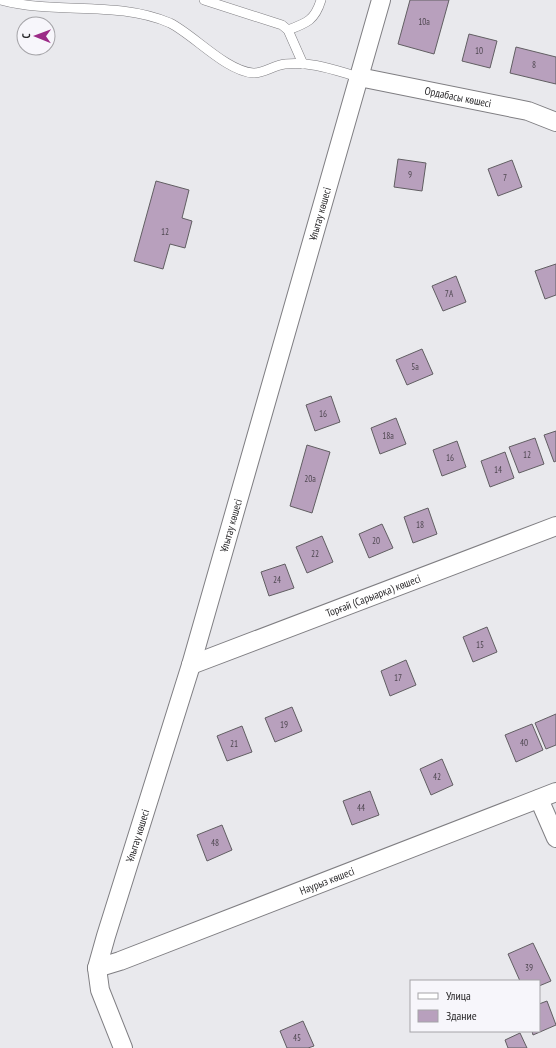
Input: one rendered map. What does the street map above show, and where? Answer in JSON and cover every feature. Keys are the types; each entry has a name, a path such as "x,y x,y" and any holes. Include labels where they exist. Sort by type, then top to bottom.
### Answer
{"street":[{"name":"Ұлытау көшесі","path":"123,1048 100,990 97,968 108,928 191,665 381,0"},
{"name":"Ордабасы көшесі","path":"359,77 528,111 556,122"},
{"name":"Торғай (Сарыарқа) көшесі","path":"191,665 556,526"},
{"name":"Наурыз көшесі","path":"97,968 120,961 556,792"},
{"path":"539,799 556,838"}],"lane":[{"path":"1,0 19,5 129,10 171,23 234,67 253,73 284,64 314,64 359,77"},
{"path":"204,0 282,25 288,30 303,64"},
{"path":"288,30 306,24 318,10 321,0"}],"building":[{"path":"410,0 449,0 434,54 398,44"},
{"path":"469,34 497,41 490,68 462,61"},
{"path":"516,47 556,57 556,84 510,73"},
{"path":"398,159 426,163 422,191 394,187"},
{"path":"512,160 522,187 498,196 488,169"},
{"path":"156,181 189,190 182,218 192,221 185,248 170,244 163,269 134,261"},
{"path":"556,264 556,295 545,299 535,271"},
{"path":"456,276 466,302 443,311 432,286"},
{"path":"422,349 433,374 407,385 396,360"},
{"path":"331,396 340,422 315,431 306,405"},
{"path":"396,418 406,444 380,454 371,428"},
{"path":"556,431 556,461 554,462 544,435"},
{"path":"535,438 544,464 519,473 509,447"},
{"path":"457,441 466,467 442,476 433,450"},
{"path":"307,445 330,452 312,513 290,506"},
{"path":"505,452 514,478 490,487 481,461"},
{"path":"428,508 437,534 413,543 404,517"},
{"path":"382,524 393,548 369,558 359,534"},
{"path":"322,536 333,562 307,573 296,547"},
{"path":"285,564 294,588 269,596 261,572"},
{"path":"487,627 497,652 473,662 463,637"},
{"path":"406,660 416,685 390,696 381,671"},
{"path":"292,707 302,731 275,742 265,718"},
{"path":"556,714 556,745 546,749 535,723"},
{"path":"532,724 543,750 516,762 505,735"},
{"path":"242,726 252,752 227,761 217,736"},
{"path":"442,759 453,785 431,795 420,769"},
{"path":"370,791 379,815 352,825 343,801"},
{"path":"222,825 232,850 207,861 197,835"},
{"path":"533,943 551,981 540,986 540,980 520,980 508,954"},
{"path":"547,1001 556,1025 540,1032 540,1004"},
{"path":"303,1021 314,1046 308,1048 287,1048 280,1031"},
{"path":"532,1032 540,1032 533,1035"},
{"path":"520,1033 527,1048 508,1048 505,1040"}]}
